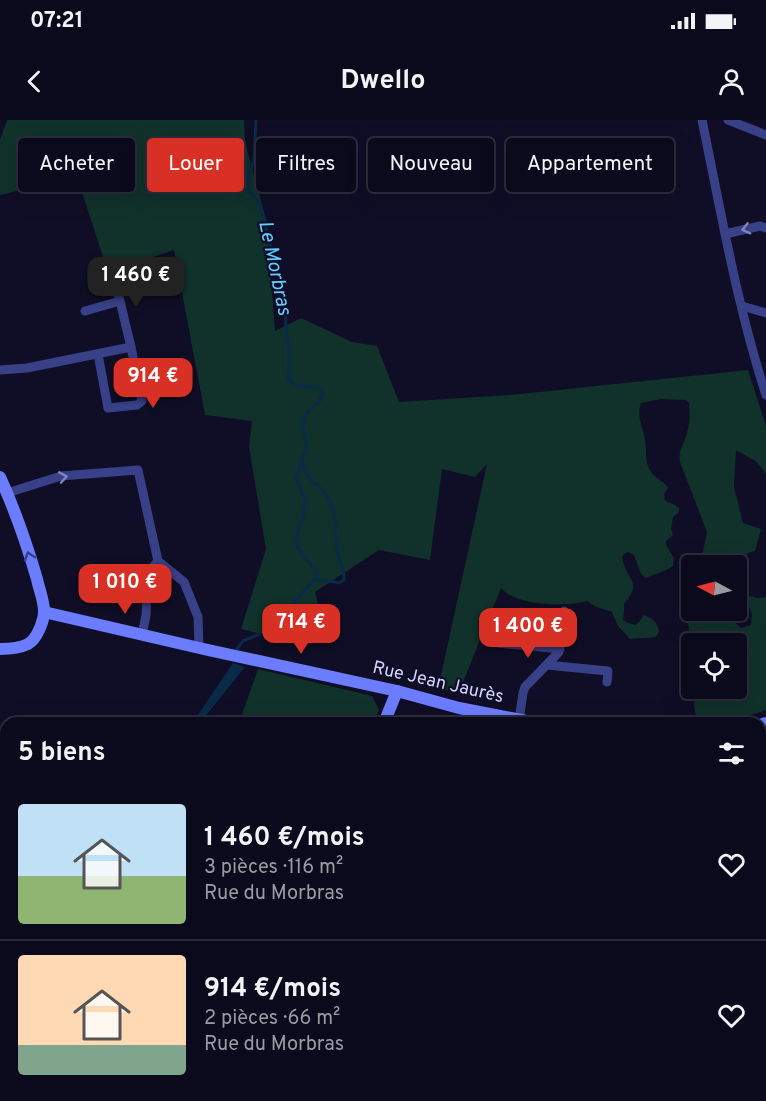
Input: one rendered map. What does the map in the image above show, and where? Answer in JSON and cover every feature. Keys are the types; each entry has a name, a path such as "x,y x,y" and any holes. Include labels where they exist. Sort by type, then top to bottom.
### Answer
{"main road":[{"path":"0,477 30,556 44,612 33,639 27,644 0,649"},
{"name":"Rue Jean Jaurès","path":"44,612 397,691 496,717"},
{"path":"386,717 397,691"}],"street":[{"path":"702,120 725,234 758,373 766,395"},
{"path":"728,120 766,135"},
{"path":"725,234 760,226 766,228"},
{"path":"98,354 108,408 137,405 142,401 114,276"},
{"path":"85,311 120,301"},
{"path":"742,306 766,313"},
{"path":"0,370 27,368 131,347"},
{"path":"7,493 62,476 138,470 158,561 184,582 198,617 199,648"},
{"path":"142,635 151,569 158,561"},
{"path":"514,717 524,690 560,652 564,611"},
{"path":"498,643 560,649"},
{"path":"547,665 608,671 607,682"}],"green space":[{"path":"7,120 244,120 245,142 256,182 256,192 259,192 266,219 275,331 301,318 352,342 377,346 399,402 511,395 748,370 766,426 766,474 757,462 736,450 734,487 743,523 761,529 755,551 742,555 702,555 707,532 680,462 681,450 689,425 689,403 686,400 661,399 641,403 640,417 649,468 668,488 664,494 665,501 679,508 679,512 673,517 671,529 673,535 666,541 674,558 673,566 646,578 641,574 634,555 628,552 622,557 633,585 633,590 624,604 623,620 635,625 644,615 650,618 658,628 659,632 656,637 630,639 618,626 612,612 587,601 542,604 518,598 501,588 459,692 438,689 487,464 475,477 442,469 430,560 379,550 315,592 319,608 301,644 241,629 266,549 249,447 252,421 205,415 174,250 108,272 82,192 135,192 135,138 18,138 18,191 0,195 0,140"},
{"path":"751,596 766,597 766,710 738,717 697,717 694,709 696,699 747,699 747,633 689,633 688,621 734,621 741,628 751,625 752,614 747,602 748,597"},
{"path":"258,669 372,696 379,710 376,717 241,717"}],"water":[{"path":"233,663 245,667 204,717 195,717"}],"waterway":[{"name":"Le Morbras","path":"237,649 243,641 269,630 316,578 316,570 303,556 295,542 305,499 296,479 307,445 303,426 304,416 320,401 323,392 320,388 296,385 288,378 289,349 285,303 260,205 248,189 254,159 256,120"},
{"name":"Le Morbras","path":"303,464 307,475 325,492 331,503 344,576 344,580 339,583 316,579"}]}
